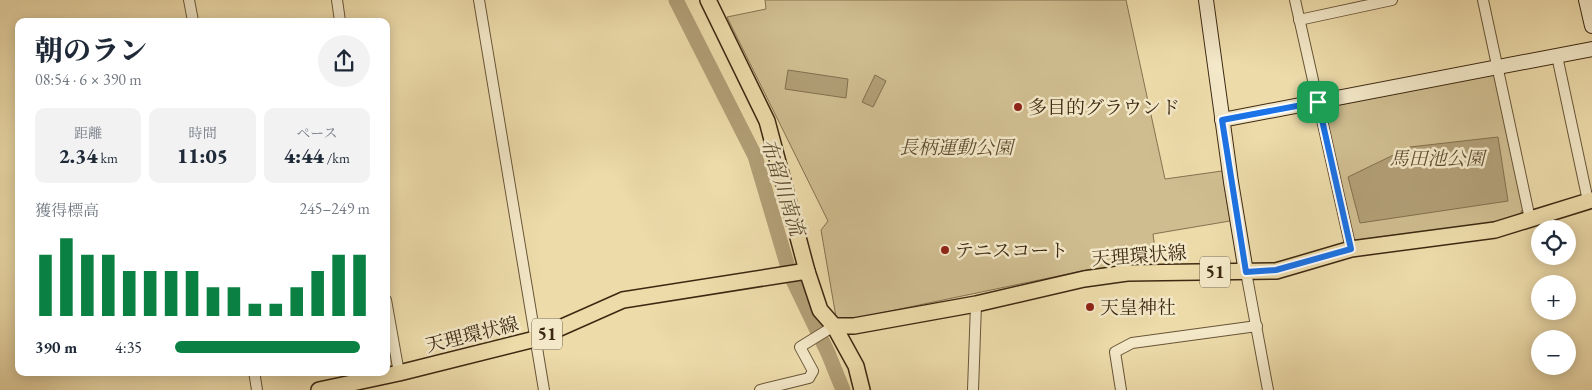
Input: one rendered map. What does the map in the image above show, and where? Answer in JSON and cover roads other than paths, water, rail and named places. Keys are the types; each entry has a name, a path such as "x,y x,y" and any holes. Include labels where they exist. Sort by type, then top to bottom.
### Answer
{"main road":[{"path":"708,0 767,121 805,272 820,310 856,366 862,390"},
{"name":"天理環状線","path":"831,328 854,326 976,304 1084,279 1127,273 1276,270 1351,249 1495,230 1590,200"},
{"name":"天理環状線","path":"390,376 535,339 623,300 805,272"},
{"name":"天理環状線","path":"319,390 389,376"}],"street":[{"path":"189,0 192,18"},
{"path":"337,0 340,18"},
{"path":"479,0 544,390"},
{"path":"1206,0 1222,120 1246,272 1268,390"},
{"path":"1295,0 1351,249"},
{"path":"1299,20 1392,0"},
{"path":"1483,0 1530,219"},
{"path":"1586,0 1592,26"},
{"path":"1222,120 1592,48"},
{"path":"1557,56 1590,200"},
{"path":"973,390 976,304"},
{"path":"390,323 399,374"},
{"path":"1121,390 1115,352 1132,343 1257,326"},
{"path":"760,390 805,380 811,376 813,371 800,347 831,328"},
{"path":"255,376 257,390"}],"waterway":[{"name":"布留川南流","path":"676,0 755,156 790,274 828,353 843,390"}],"place":[{"name":"多目的グラウンド","path":"1018,107"},
{"name":"テニスコート","path":"945,250"},
{"name":"天皇神社","path":"1090,307"}],"park label":[{"name":"長柄運動公園","path":"956,147"},
{"name":"馬田池公園","path":"1437,158"}]}
